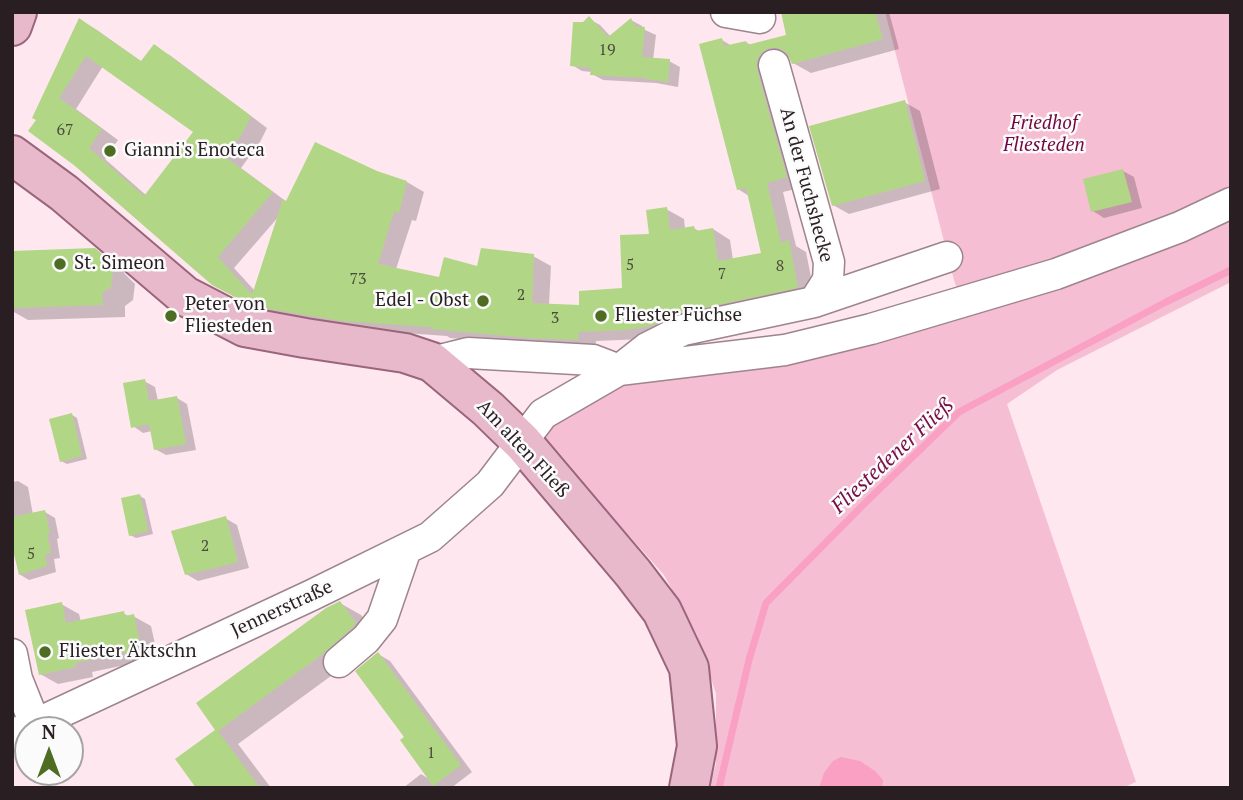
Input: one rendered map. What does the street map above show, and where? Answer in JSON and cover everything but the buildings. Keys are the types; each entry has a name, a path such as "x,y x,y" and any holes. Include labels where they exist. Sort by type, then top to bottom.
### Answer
{"main road":[{"path":"12,26 17,12"},
{"name":"Am alten Fließ","path":"12,155 64,193 185,296 245,327 405,353 432,362 488,409 523,443 662,611 689,668 697,746 689,788"}],"street":[{"path":"726,12 761,18 759,12"},
{"name":"An der Fuchshecke","path":"774,65 829,262 828,280 814,302"},
{"path":"432,362 468,353 593,360 619,370 785,350 871,329 1056,274 1180,227 1231,203"},
{"path":"523,443 543,414 619,370 647,348 683,330 814,302 947,257"},
{"name":"Jennerstraße","path":"52,716 430,537 490,484 523,443"},
{"path":"339,662 366,639 383,619 406,549"},
{"path":"12,653 22,716"}],"green space":[{"name":"Friedhof Fliesteden","path":"885,12 1231,12 1231,282 1057,370 1007,404 1136,782 1122,788 709,788 716,764 716,694 697,635 664,575 537,432 602,389 794,362 964,309 954,280"}],"shaded area":[{"path":"841,757 860,761 875,771 883,780 882,788 819,788 824,773 833,761"}],"waterway":[{"name":"Fliestedener Fließ","path":"719,788 749,660 766,603 959,412 1231,270"}],"place":[{"name":"Gianni's Enoteca","path":"110,151"},
{"name":"St. Simeon","path":"60,264"},
{"name":"Edel - Obst","path":"483,301"},
{"name":"Peter von Fliesteden","path":"171,316"},
{"name":"Fliester Füchse","path":"601,316"},
{"name":"Fliester Äktschn","path":"45,652"}]}
